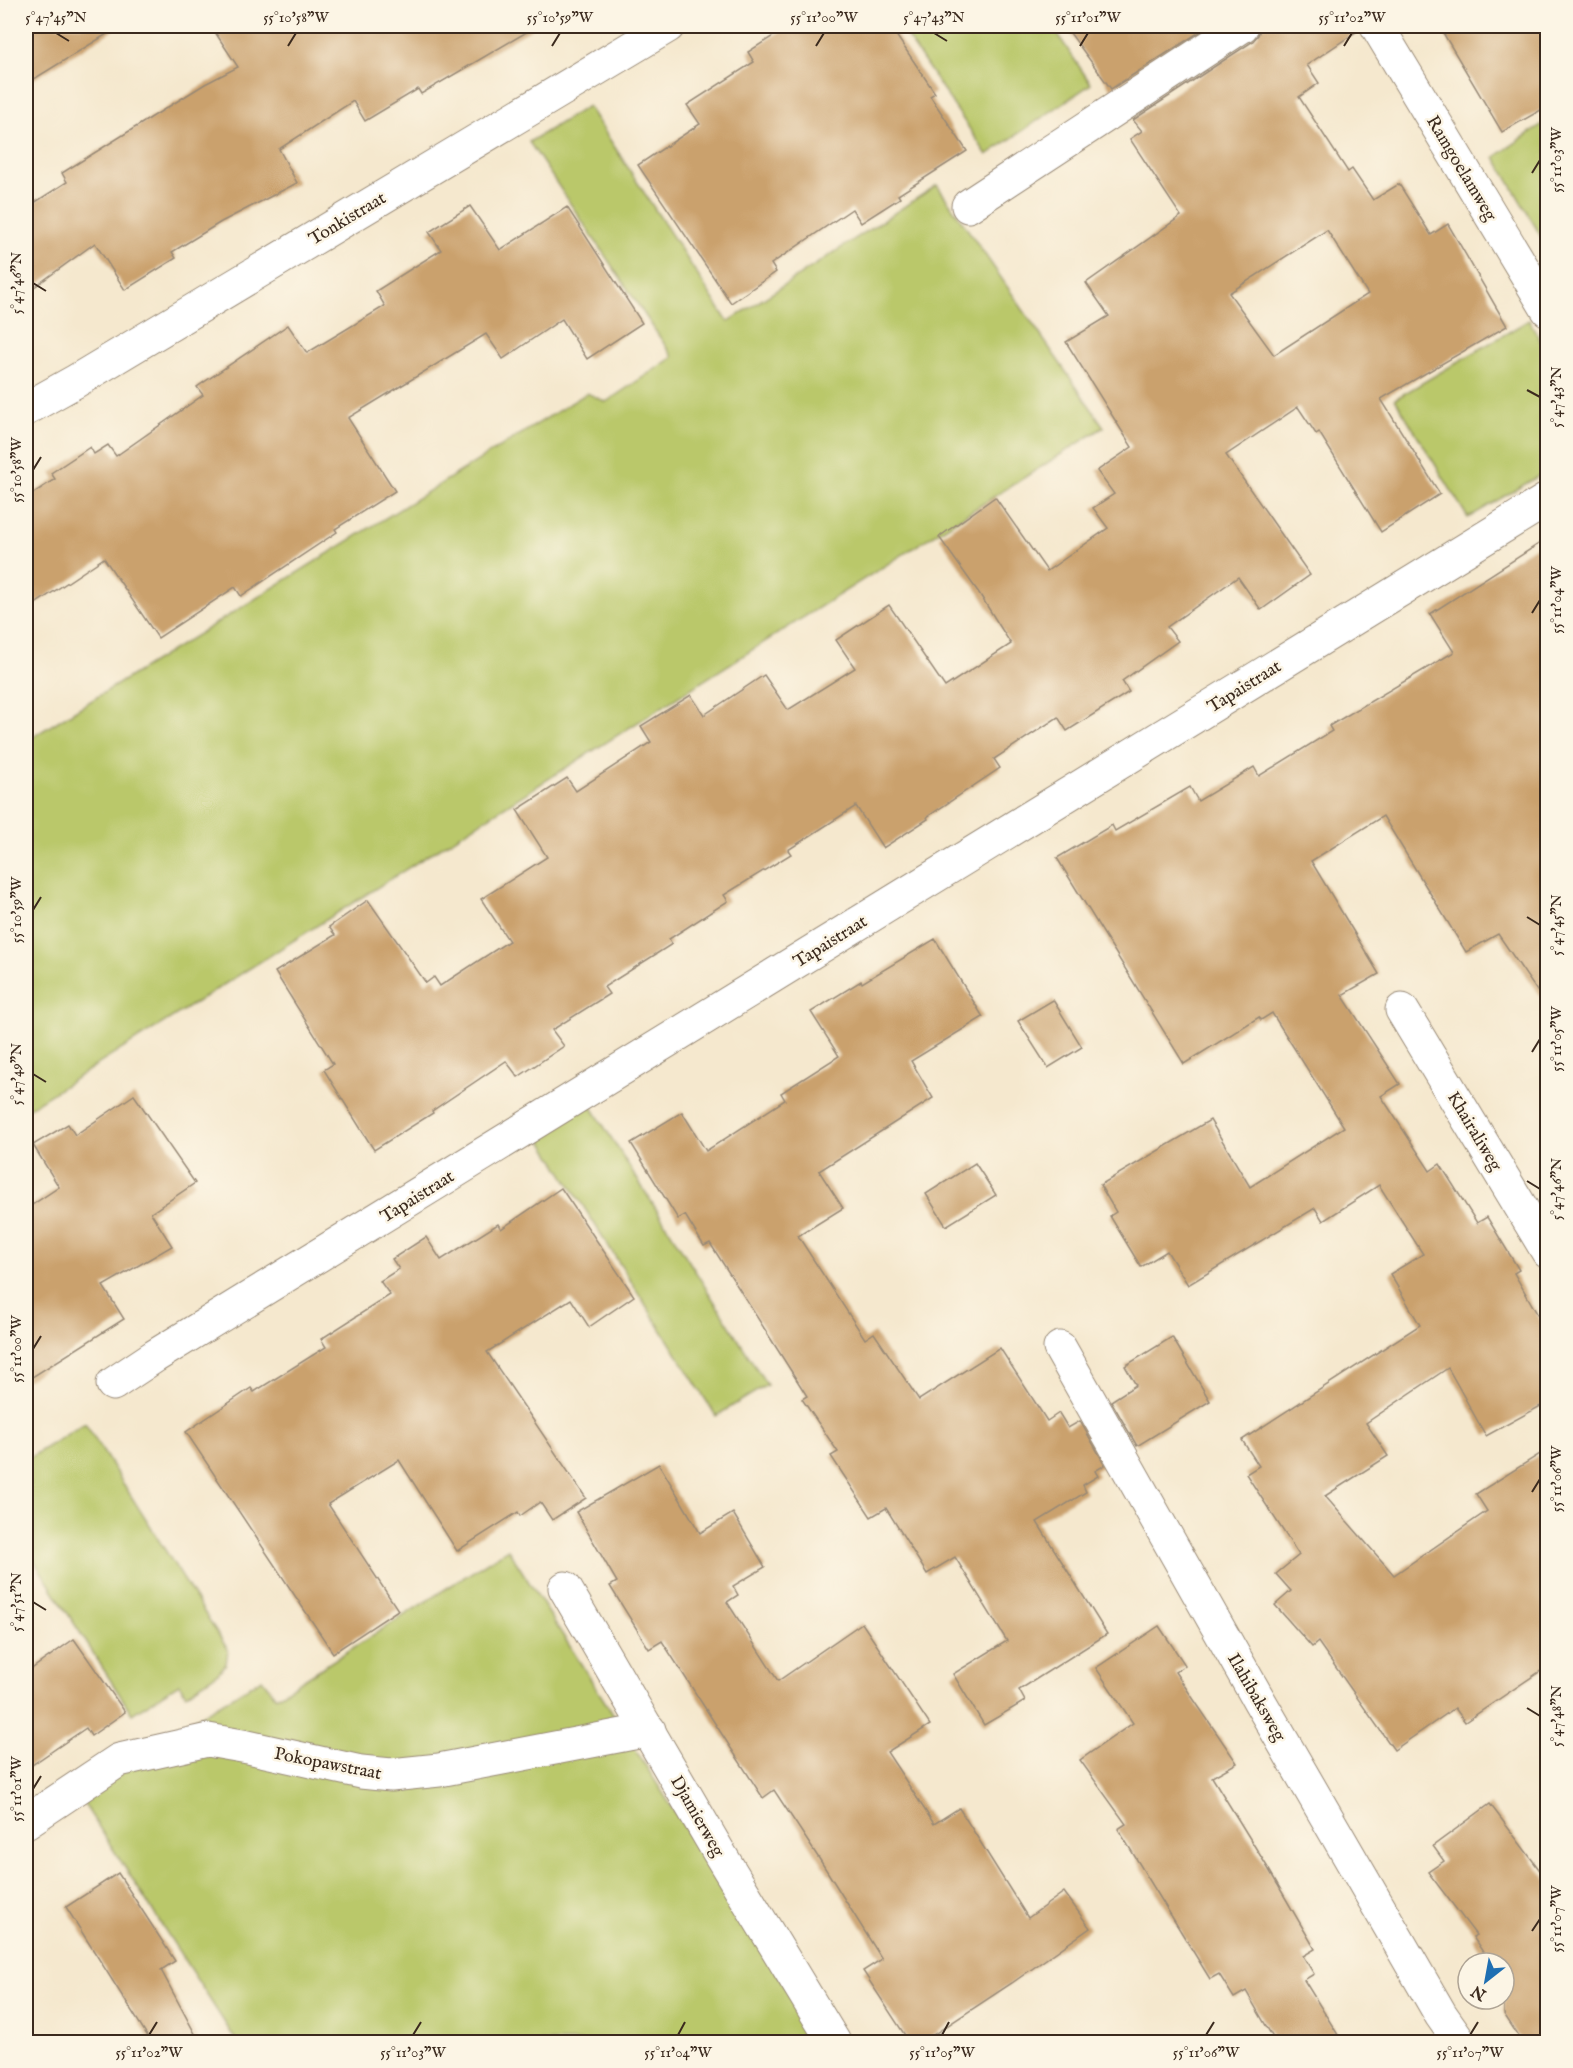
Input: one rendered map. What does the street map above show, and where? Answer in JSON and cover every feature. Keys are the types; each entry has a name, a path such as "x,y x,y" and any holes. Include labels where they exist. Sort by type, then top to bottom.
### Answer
{"street":[{"name":"Tonkistraat","path":"26,409 668,26"},
{"path":"968,206 1242,26"},
{"name":"Ramgoelamweg","path":"1377,26 1548,310"},
{"name":"Tapaistraat","path":"113,1384 1548,499"},
{"name":"Khairaliweg","path":"1402,1010 1548,1252"},
{"name":"Ilahibaksweg","path":"1060,1348 1260,1702 1441,2015 1460,2043"},
{"name":"Djamierweg","path":"565,1588 721,1856 834,2043"},
{"name":"Pokopawstraat","path":"26,1822 119,1760 208,1740 361,1772 391,1775 439,1770 649,1730"}],"green space":[{"path":"900,26 1052,26 1091,84 987,155"},
{"path":"588,106 728,322 937,185 1104,427 26,1110 26,741 587,393 606,402 673,357 529,142"},
{"path":"1547,121 1547,247 1495,157"},
{"path":"1529,320 1547,352 1547,471 1468,518 1395,399"},
{"path":"588,1101 767,1385 716,1416 537,1133"},
{"path":"85,1423 228,1650 226,1664 218,1673 186,1694 179,1684 132,1714 26,1548 26,1460"},
{"path":"508,1549 821,2042 237,2042 75,1790 262,1679 276,1697"}],"building":[{"path":"26,26 120,26 26,84"},
{"path":"211,26 537,26 421,94 418,89 365,121 353,101 279,149 297,183 221,222 172,252 176,258 125,290 95,243 26,293 26,208 67,182 62,173 205,84 238,67"},
{"path":"789,26 890,26 935,93 930,96 967,151 898,195 900,198 861,223 852,209 771,264 776,272 731,303 638,165 700,124 687,105 754,62 748,52"},
{"path":"1065,26 1209,26 1111,89"},
{"path":"1261,26 1358,26 1359,30 1307,65 1319,83 1299,97 1348,172 1352,169 1373,200 1399,184 1431,235 1448,224 1507,326 1381,399 1440,494 1381,532 1319,432 1316,434 1298,407 1226,455 1310,575 1261,610 1238,577 1167,627 1178,641 1122,681 1129,692 1067,731 1058,717 994,759 1000,768 883,848 856,806 788,850 791,854 724,895 728,901 669,939 672,944 604,987 609,994 552,1030 564,1046 518,1077 506,1061 432,1111 433,1113 374,1150 324,1070 333,1064 275,972 335,935 329,927 368,900 426,983 434,977 440,986 509,941 481,899 547,857 517,810 567,778 576,791 651,742 641,726 691,695 704,715 764,675 788,710 855,668 836,640 889,605 945,687 1011,644 979,593 939,537 995,497 1047,571 1108,528 1093,508 1114,494 1097,471 1132,447 1066,342 1109,316 1086,283 1181,216 1130,139 1142,131 1133,120 1252,42","holes":["1327,230 1368,294 1274,355 1229,293"]},
{"path":"1439,26 1548,26 1548,106 1502,132"},
{"path":"470,206 500,250 567,207 642,323 587,359 562,319 503,359 486,334 348,418 395,491 335,529 337,532 241,596 235,587 158,638 104,558 26,610 26,498 55,479 51,473 90,447 94,454 108,445 116,456 203,395 197,387 288,325 307,353 385,306 376,291 441,250 429,232"},
{"path":"1548,538 1548,1007 1498,934 1466,952 1383,816 1311,861 1379,974 1342,995 1400,1084 1381,1096 1430,1171 1440,1164 1477,1223 1487,1217 1519,1270 1514,1273 1548,1333 1548,1402 1486,1436 1448,1368 1366,1423 1388,1456 1325,1496 1394,1575 1487,1511 1476,1494 1548,1449 1548,1666 1465,1722 1455,1708 1394,1750 1318,1642 1312,1647 1275,1605 1291,1591 1276,1574 1299,1555 1246,1474 1259,1466 1242,1440 1420,1325 1390,1274 1423,1254 1379,1185 1323,1221 1315,1208 1188,1285 1167,1251 1141,1267 1110,1216 1116,1212 1100,1185 1210,1120 1250,1187 1344,1127 1272,1013 1261,1020 1259,1017 1184,1064 1057,858 1112,825 1115,831 1190,787 1198,801 1254,767 1259,776 1332,731 1329,726 1454,652 1430,614"},
{"path":"935,939 983,1017 911,1061 933,1098 819,1171 843,1208 798,1236 865,1339 874,1333 919,1400 1000,1348 1047,1421 1059,1413 1068,1428 1080,1421 1105,1465 1095,1471 1098,1476 1083,1485 1086,1492 1037,1522 1107,1634 1019,1690 1025,1701 984,1725 953,1674 1007,1641 955,1557 927,1574 886,1508 871,1517 831,1456 838,1452 802,1399 807,1396 710,1243 704,1246 685,1215 678,1219 631,1143 682,1112 706,1151 785,1100 781,1093 839,1056 811,1012"},
{"path":"1053,1000 1082,1047 1048,1068 1018,1021"},
{"path":"134,1095 195,1183 151,1213 172,1246 103,1286 124,1319 26,1381 26,1209 59,1187 33,1145 68,1124 75,1135"},
{"path":"975,1163 996,1195 946,1226 926,1194"},
{"path":"561,1188 634,1296 589,1327 571,1299 487,1352 586,1498 552,1520 540,1502 520,1516 518,1512 457,1551 399,1460 328,1504 398,1610 333,1653 186,1432 251,1388 254,1392 326,1347 321,1339 390,1295 380,1281 399,1269 392,1259 426,1237 441,1260 498,1224 501,1229"},
{"path":"1172,1337 1210,1401 1137,1446 1111,1401 1136,1385 1125,1366"},
{"path":"659,1464 700,1533 733,1513 765,1567 733,1586 738,1595 727,1602 778,1681 862,1623 930,1725 887,1752 934,1824 959,1808 1028,1918 1064,1892 1090,1928 921,2043 910,2043 863,1971 882,1959 820,1860 774,1790 763,1798 662,1641 649,1649 610,1586 617,1582 576,1512"},
{"path":"1159,1626 1185,1665 1175,1672 1237,1763 1212,1777 1315,1949 1303,1956 1314,1974 1304,1980 1343,2043 1276,2043 1246,1991 1234,1998 1219,1974 1210,1979 1118,1829 1126,1824 1080,1760 1133,1723 1096,1668"},
{"path":"74,1639 125,1712 91,1736 86,1728 26,1769 26,1673"},
{"path":"1490,1804 1548,1881 1548,2043 1523,2043 1504,2014 1504,2011 1516,2011 1516,1951 1482,1951 1473,1937 1476,1935 1428,1872 1444,1861 1433,1846"},
{"path":"118,1873 175,1961 161,1970 200,2043 152,2043 66,1907"}]}
